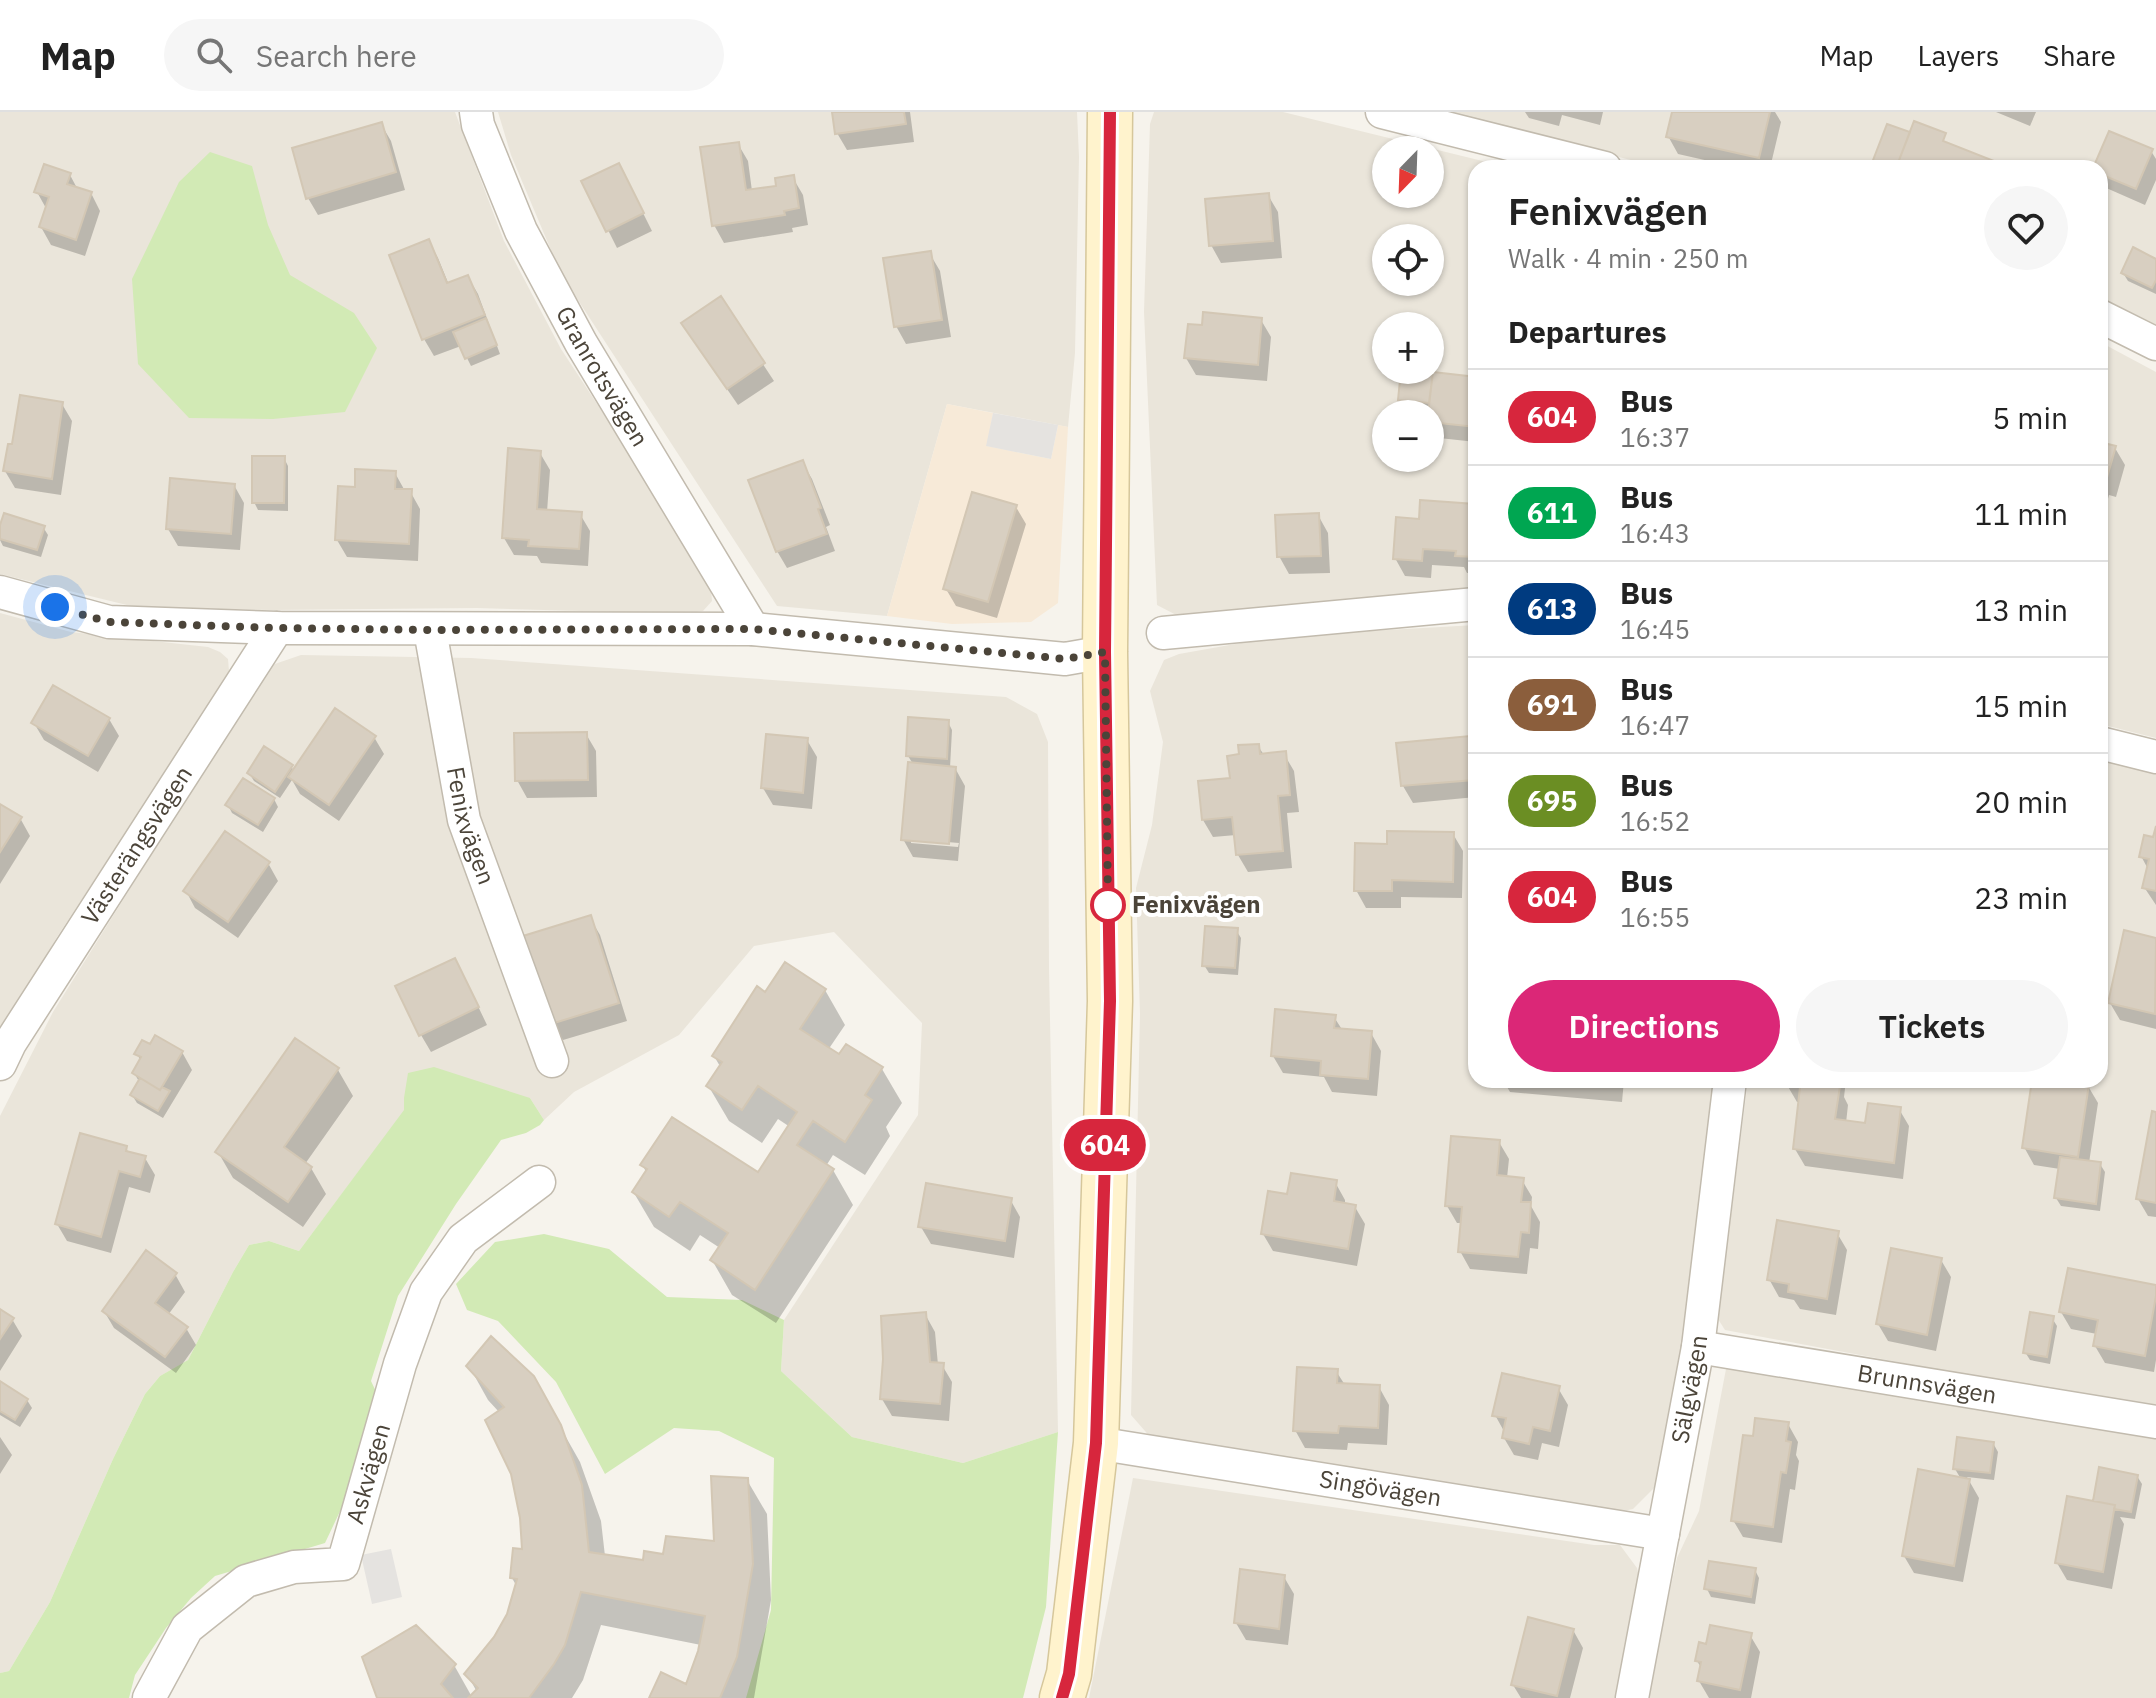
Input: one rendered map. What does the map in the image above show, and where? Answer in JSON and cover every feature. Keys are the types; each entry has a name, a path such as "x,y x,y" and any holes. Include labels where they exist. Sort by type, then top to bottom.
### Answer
{"main road":[{"path":"1062,1698 1069,1674 1096,1443 1110,1001 1105,652 1110,112"}],"street":[{"name":"Granrotsvägen","path":"476,112 478,125 521,231 581,343 753,629"},
{"path":"1382,112 1573,160"},
{"path":"2108,320 2156,344"},
{"path":"0,592 109,622 430,630 753,629 1065,659 1105,652"},
{"path":"1163,633 1468,605"},
{"name":"Västerängsvägen","path":"0,1064 10,1043 277,628"},
{"name":"Fenixvägen","path":"430,630 464,820 552,1061"},
{"path":"2108,745 2156,757"},
{"name":"Sälgvägen","path":"1632,1698 1698,1347 1729,1088"},
{"name":"Askvägen","path":"149,1698 187,1628 246,1581 294,1567 343,1564 400,1364 426,1292 463,1239 539,1182"},
{"name":"Brunnsvägen","path":"1698,1347 2156,1422"},
{"name":"Singövägen","path":"1096,1443 1663,1534"}],"shaded area":[{"path":"0,112 455,112 504,241 561,349 710,576 712,601 703,611 687,614 477,608 271,610 135,607 0,574"},
{"path":"498,112 1077,112 1075,353 1068,427 947,404 887,616 777,606 561,274 511,155"},
{"path":"1154,112 1283,112 1381,136 1372,136 1372,208 1444,208 1444,152 1478,160 1468,160 1468,595 1182,618 1157,605 1144,312 1150,124"},
{"path":"1443,112 2156,112 2156,336 2108,309 2108,160 1631,160"},
{"path":"2108,346 2156,372 2156,738 2108,726"},
{"path":"947,404 993,413 987,446 1051,459 1058,425 1068,427 1058,603 1031,622 952,624 887,616"},
{"path":"993,413 1058,425 1051,459 986,446"},
{"path":"0,613 71,632 208,647 228,659 229,671 57,937 0,1036"},
{"path":"1468,625 1468,1088 1714,1088 1678,1384 1658,1484 1633,1509 1613,1513 1152,1439 1131,1415 1140,1014 1136,888 1152,825 1163,742 1150,691 1164,660 1179,654 1281,636"},
{"path":"301,655 471,658 1006,697 1037,714 1048,742 1058,1432 963,1463 852,1437 781,1371 784,1320 918,1115 922,1023 834,932 754,946 679,1035 574,1092 544,1120 530,1098 404,1098 405,1110 299,1251 269,1241 249,1245 188,1360 160,1376 145,1394 50,1602 9,1671 0,1673 0,1116 53,1012 269,666"},
{"path":"2108,761 2156,773 2156,1410 1725,1330 1718,1319 1747,1088 2108,1088"},
{"path":"1740,1359 2156,1434 2156,1698 1647,1698 1677,1558 1699,1511 1726,1369"},
{"path":"1133,1478 1594,1545 1620,1545 1637,1568 1642,1589 1616,1698 1089,1698"},
{"path":"391,1549 402,1597 372,1604 361,1555"}],"green space":[{"path":"210,152 252,166 268,225 290,275 354,313 377,348 345,412 273,419 189,418 138,364 132,279 179,182"},
{"path":"434,1067 530,1098 544,1120 526,1133 501,1140 398,1296 371,1381 379,1398 352,1486 325,1543 215,1576 166,1628 135,1675 129,1698 0,1698 0,1673 9,1671 50,1602 145,1394 160,1376 188,1360 249,1245 269,1241 299,1251 404,1110 408,1073"},
{"path":"544,1234 609,1249 667,1297 742,1300 784,1320 781,1371 852,1437 963,1463 1058,1432 1046,1607 1023,1698 746,1698 771,1610 774,1458 719,1431 674,1428 605,1474 556,1382 498,1321 467,1310 456,1284 495,1242"}],"building":[{"path":"832,112 904,112 906,124 835,134"},
{"path":"1672,112 1770,112 1759,158 1666,137"},
{"path":"1914,121 1946,133 1943,141 1991,160 1899,160"},
{"path":"382,122 396,172 306,199 292,148"},
{"path":"1887,124 1910,132 1899,160 1873,160"},
{"path":"2109,131 2153,149 2136,189 2108,177 2108,160 2096,160"},
{"path":"739,142 746,190 776,186 775,178 794,175 799,208 784,211 785,215 712,226 700,147"},
{"path":"619,163 644,213 606,232 581,181"},
{"path":"44,164 71,173 67,184 92,192 76,240 39,227 49,197 34,192"},
{"path":"1269,193 1273,241 1209,246 1205,199"},
{"path":"429,239 447,283 468,275 485,315 422,340 389,255"},
{"path":"2133,247 2156,259 2156,280 2152,288 2121,273"},
{"path":"931,251 942,320 894,327 883,258"},
{"path":"721,296 765,363 727,389 681,323"},
{"path":"1203,312 1262,318 1258,365 1184,358 1188,324 1202,325"},
{"path":"486,318 497,345 465,359 453,332"},
{"path":"1444,373 1468,376 1468,426 1444,424 1444,400 1430,400 1432,384 1444,384"},
{"path":"1400,384 1431,384 1429,400 1398,400"},
{"path":"20,395 63,402 52,479 3,471 8,444 12,444"},
{"path":"2108,444 2116,446 2108,474"},
{"path":"508,448 541,451 537,509 582,512 579,549 528,546 529,540 502,538"},
{"path":"252,456 285,456 284,503 252,503"},
{"path":"803,460 827,534 776,552 748,480"},
{"path":"355,469 396,471 395,489 412,489 409,544 335,540 338,486 355,487"},
{"path":"170,478 235,484 231,534 166,529"},
{"path":"972,492 1017,505 988,602 943,589"},
{"path":"1420,500 1468,503 1468,557 1455,556 1456,551 1423,549 1422,561 1393,559 1396,517 1419,519"},
{"path":"4,513 45,526 37,550 0,539"},
{"path":"1319,513 1321,556 1277,557 1275,515"},
{"path":"53,685 110,718 88,756 31,723"},
{"path":"335,708 376,736 329,805 288,777"},
{"path":"908,717 949,720 947,759 906,756"},
{"path":"587,732 588,780 515,781 514,733"},
{"path":"766,734 808,738 803,793 761,788"},
{"path":"1468,736 1468,780 1401,786 1396,743"},
{"path":"1259,744 1260,754 1286,751 1290,795 1278,796 1283,851 1236,855 1232,817 1202,820 1198,781 1230,778 1227,756 1239,754 1238,745"},
{"path":"264,746 293,765 275,792 247,773"},
{"path":"908,762 956,767 949,844 901,840"},
{"path":"243,778 275,798 258,825 225,805"},
{"path":"0,804 22,817 0,852"},
{"path":"2156,826 2156,891 2142,888 2149,859 2139,857 2144,835 2153,837"},
{"path":"225,831 270,862 228,922 183,891"},
{"path":"1387,831 1454,832 1453,882 1392,880 1392,891 1354,891 1355,843 1387,844"},
{"path":"591,915 619,1003 551,1024 523,936"},
{"path":"1205,926 1238,928 1235,968 1202,966"},
{"path":"2124,930 2156,938 2155,1014 2108,1003"},
{"path":"455,958 479,1007 419,1036 395,986"},
{"path":"785,962 826,989 800,1029 839,1054 846,1044 883,1067 865,1095 872,1100 845,1142 813,1121 797,1145 834,1169 755,1290 710,1260 728,1233 680,1202 669,1217 632,1192 647,1169 640,1165 672,1117 758,1172 797,1112 758,1086 742,1110 706,1086 722,1062 712,1056 757,986 765,992"},
{"path":"1275,1009 1336,1015 1334,1028 1372,1031 1368,1079 1320,1075 1321,1061 1271,1056"},
{"path":"155,1035 183,1051 160,1090 132,1073 141,1057 134,1054 142,1040 150,1044"},
{"path":"295,1038 339,1068 284,1147 312,1167 288,1202 215,1152"},
{"path":"140,1078 160,1090 162,1087 170,1091 158,1111 130,1095"},
{"path":"1800,1088 1840,1088 1835,1119 1865,1123 1868,1103 1901,1107 1894,1163 1793,1149"},
{"path":"2031,1088 2088,1088 2078,1157 2022,1148"},
{"path":"2152,1111 2156,1112 2156,1203 2136,1199"},
{"path":"80,1133 127,1146 126,1151 146,1156 140,1177 119,1171 101,1237 55,1224"},
{"path":"1451,1136 1500,1140 1497,1175 1524,1178 1521,1202 1531,1202 1529,1233 1521,1232 1518,1257 1458,1252 1462,1207 1445,1206"},
{"path":"2060,1157 2101,1162 2096,1204 2054,1198"},
{"path":"1291,1173 1337,1180 1334,1201 1356,1205 1348,1249 1261,1234 1268,1191 1287,1194"},
{"path":"926,1183 1012,1198 1005,1241 918,1227"},
{"path":"1777,1220 1839,1231 1827,1299 1788,1292 1789,1284 1767,1280"},
{"path":"1891,1248 1942,1258 1927,1335 1876,1324"},
{"path":"146,1250 177,1273 155,1303 188,1327 165,1357 102,1311"},
{"path":"2068,1268 2156,1285 2145,1356 2093,1346 2098,1320 2059,1312"},
{"path":"0,1309 14,1318 0,1339"},
{"path":"926,1312 930,1362 944,1363 940,1404 880,1399 883,1359 881,1316"},
{"path":"2030,1312 2054,1316 2047,1357 2023,1353"},
{"path":"491,1336 534,1376 561,1425 582,1485 589,1552 643,1560 644,1551 663,1554 666,1536 714,1541 711,1476 748,1478 753,1564 737,1657 720,1698 649,1698 661,1672 686,1684 698,1651 705,1616 581,1592 565,1645 529,1698 468,1698 478,1688 464,1674 494,1637 507,1614 517,1579 510,1578 513,1548 522,1549 520,1518 511,1474 485,1420 504,1407 466,1366"},
{"path":"1297,1367 1338,1369 1337,1383 1380,1385 1378,1428 1339,1426 1338,1433 1293,1431"},
{"path":"1502,1373 1560,1386 1550,1431 1533,1427 1529,1444 1502,1438 1506,1418 1492,1416"},
{"path":"0,1381 28,1399 15,1420 0,1411"},
{"path":"1755,1418 1789,1422 1786,1441 1791,1442 1786,1473 1781,1472 1773,1527 1731,1521 1743,1435 1753,1436"},
{"path":"1957,1437 1994,1442 1990,1473 1953,1469"},
{"path":"2099,1467 2138,1475 2131,1512 2093,1501"},
{"path":"1918,1469 1970,1479 1954,1566 1902,1556"},
{"path":"2067,1496 2115,1505 2103,1572 2055,1563"},
{"path":"1709,1561 1756,1568 1751,1597 1704,1589"},
{"path":"1240,1569 1285,1575 1279,1629 1234,1623"},
{"path":"1528,1617 1574,1629 1557,1696 1511,1685"},
{"path":"416,1625 456,1664 441,1684 453,1698 377,1698 362,1657"},
{"path":"1710,1625 1752,1633 1740,1690 1697,1681 1701,1662 1695,1661 1699,1642 1706,1644"}],"bus line":[{"name":"604","path":"1062,1698 1069,1674 1096,1443 1110,1001 1105,652 1110,112"}],"place":[{"name":"Fenixvägen","path":"1108,905"}],"route":[{"path":"55,607 109,622 430,630 753,629 1065,659 1105,652 1108,905"}]}
